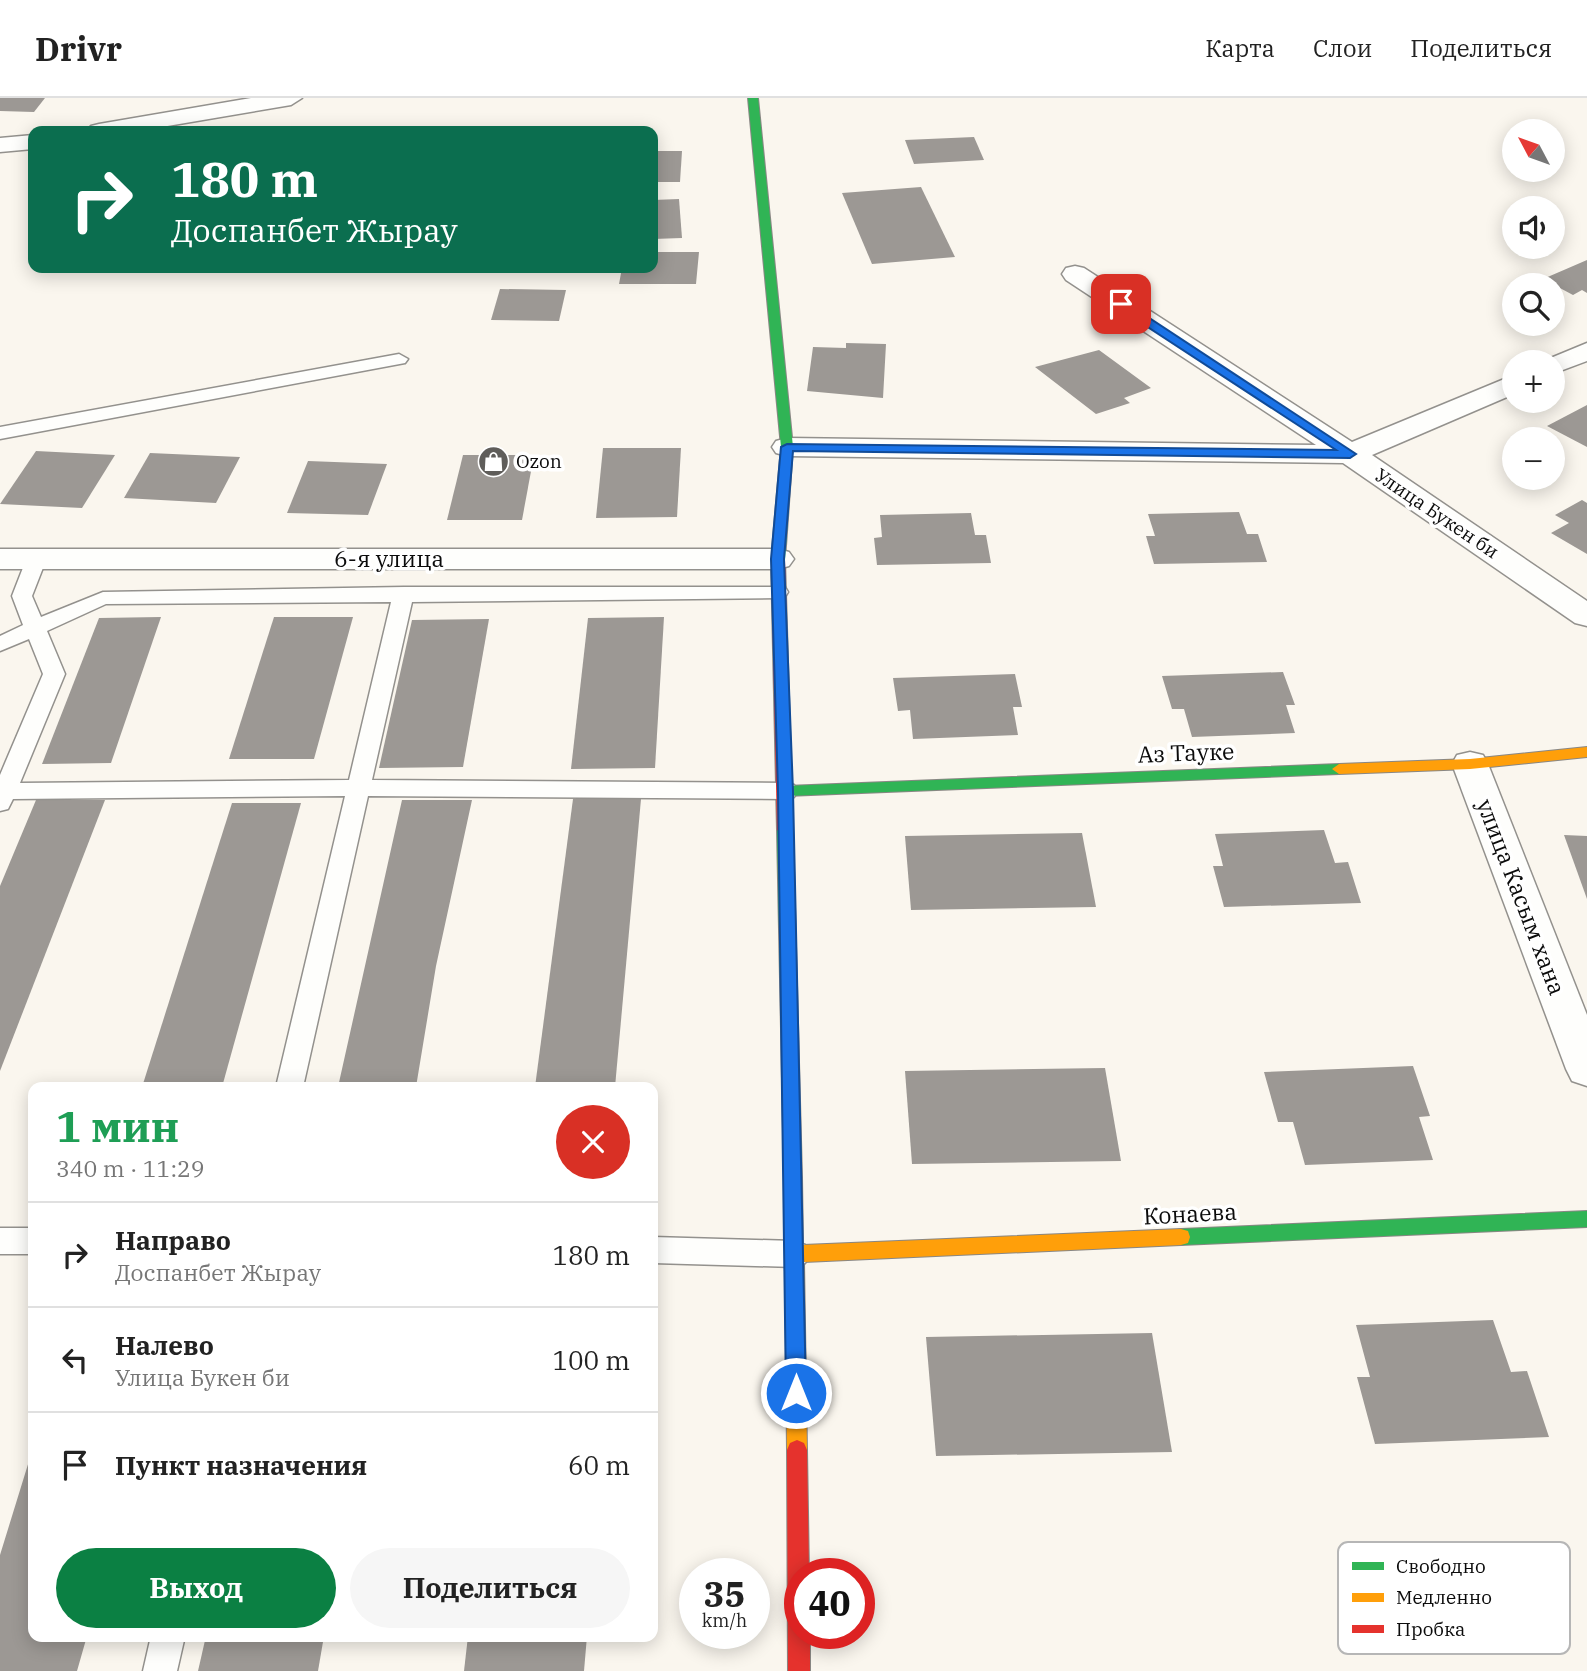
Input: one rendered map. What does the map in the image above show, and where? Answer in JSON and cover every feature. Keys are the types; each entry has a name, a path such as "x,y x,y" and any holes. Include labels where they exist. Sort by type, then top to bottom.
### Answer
{"street":[{"path":"128,126 291,98"},
{"path":"753,98 787,447 778,592 786,791 795,1254 799,1671"},
{"path":"0,145 28,142"},
{"name":"Улица Букен би","path":"1075,274 1350,454 1587,616"},
{"path":"1565,360 1587,351"},
{"path":"787,447 1350,454 1502,388"},
{"name":"6-я улица","path":"0,559 778,559"},
{"name":"Аз Тауке","path":"786,791 1470,764 1587,752"},
{"name":"улица Касым хана","path":"1470,764 1587,1069"},
{"name":"Конаева","path":"795,1254 1587,1219"}],"lane":[{"path":"0,433 399,359"},
{"path":"36,560 22,596 54,674 2,795 358,788 786,791"},
{"path":"0,644 103,598 404,593 778,592"},
{"path":"290,1082 404,593"},
{"path":"0,1241 28,1241"},
{"path":"658,1250 795,1254"},
{"path":"160,1671 167,1642"}],"building":[{"path":"0,98 45,98 34,112 0,111"},
{"path":"974,137 984,160 914,164 905,140"},
{"path":"658,151 682,151 680,182 658,182"},
{"path":"921,187 955,257 872,264 842,193"},
{"path":"679,199 682,238 658,239 658,200"},
{"path":"658,252 699,252 696,284 619,284 621,273 658,273"},
{"path":"1587,260 1587,293 1582,290 1573,295 1565,291 1565,273 1557,273"},
{"path":"500,289 566,290 559,321 491,320"},
{"path":"846,343 886,344 883,398 807,391 813,347 846,348"},
{"path":"1099,350 1151,388 1124,398 1130,403 1096,414 1035,367"},
{"path":"1587,405 1587,447 1565,435 1565,427 1547,426"},
{"path":"603,448 681,448 677,517 596,518"},
{"path":"36,451 115,455 82,508 0,504"},
{"path":"150,453 240,457 216,503 124,498"},
{"path":"463,455 534,455 522,520 447,520"},
{"path":"308,461 387,464 368,515 287,513"},
{"path":"1582,500 1587,503 1587,554 1551,533 1569,523 1555,515"},
{"path":"1239,512 1247,534 1258,534 1267,562 1154,564 1146,536 1155,536 1148,514"},
{"path":"971,513 975,535 986,535 991,563 877,565 874,538 882,537 880,515"},
{"path":"161,617 111,763 42,764 99,618"},
{"path":"274,617 353,617 314,759 229,759"},
{"path":"664,617 655,768 571,769 588,618"},
{"path":"489,619 463,767 379,768 412,620"},
{"path":"1283,672 1295,705 1286,705 1295,733 1192,737 1184,709 1172,709 1162,676"},
{"path":"1015,674 1022,707 1013,707 1018,735 913,739 910,710 898,711 893,678"},
{"path":"573,799 641,799 615,1082 536,1082"},
{"path":"36,800 105,800 0,1071 0,886"},
{"path":"402,800 472,800 436,966 417,1082 339,1082"},
{"path":"232,803 301,803 223,1082 144,1082"},
{"path":"1324,830 1335,863 1348,862 1361,903 1224,907 1213,866 1223,866 1215,834"},
{"path":"1082,833 1096,907 911,910 905,836"},
{"path":"1564,835 1587,836 1587,899"},
{"path":"1413,1066 1430,1116 1419,1117 1433,1160 1305,1165 1293,1122 1278,1122 1264,1072"},
{"path":"1105,1068 1121,1161 912,1164 905,1071"},
{"path":"1493,1320 1511,1372 1527,1371 1549,1437 1375,1444 1357,1377 1370,1377 1356,1325"},
{"path":"1152,1333 1172,1452 936,1456 926,1337"},
{"path":"28,1464 28,1642 85,1642 77,1671 0,1671 0,1555"},
{"path":"205,1642 323,1642 318,1671 198,1671"},
{"path":"467,1642 586,1642 584,1671 464,1671"}],"traffic: fast":[{"path":"753,98 787,447 778,560"},
{"path":"786,791 1339,769"},
{"path":"785,830 793,1178"},
{"path":"1181,1237 1587,1219"}],"traffic: slow":[{"path":"1339,769 1470,764 1587,752"},
{"path":"793,1178 797,1450"},
{"path":"795,1254 1181,1237"}],"traffic: jam":[{"path":"778,560 785,830"},
{"path":"797,1450 799,1671"}],"place":[{"name":"Ozon","path":"493,461"}],"route":[{"path":"796,1393 786,791 778,559 787,447 1350,454 1121,304"}]}
